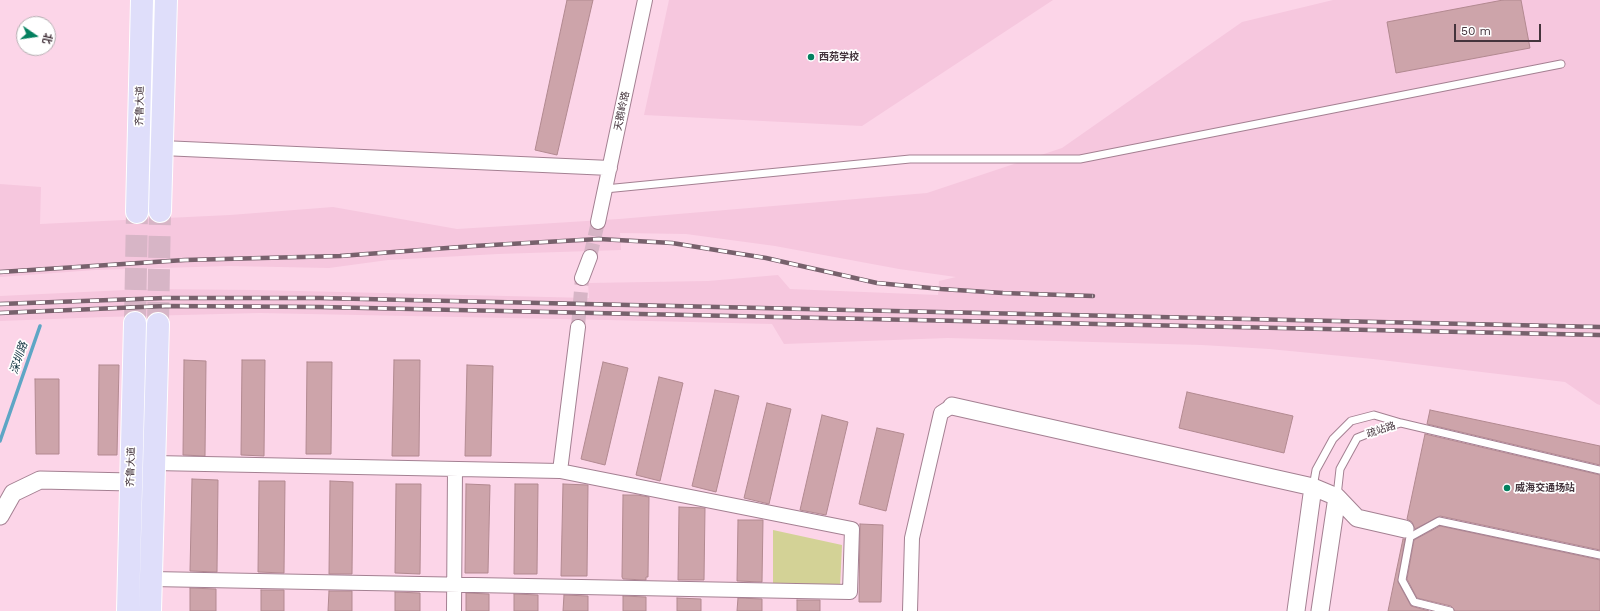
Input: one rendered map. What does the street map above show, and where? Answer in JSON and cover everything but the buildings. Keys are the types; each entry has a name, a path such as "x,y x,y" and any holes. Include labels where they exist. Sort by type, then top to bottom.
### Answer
{"main road":[{"name":"齐鲁大道","path":"137,212 142,0"},
{"path":"160,211 166,0"},
{"name":"齐鲁大道","path":"128,611 135,323"},
{"path":"150,611 158,324"}],"street":[{"name":"天鹅岭路","path":"598,222 645,0"},
{"path":"162,148 610,168"},
{"path":"582,278 590,257"},
{"path":"560,471 578,327"},
{"path":"910,611 912,538 942,413 952,406 1313,487 1337,497 1357,518 1405,529"},
{"path":"151,579 850,592 852,529 560,471 154,463"},
{"path":"454,611 456,469"},
{"path":"0,516 13,493 40,480 131,482"},
{"name":"疏站路","path":"1296,611 1313,487"},
{"name":"疏站路","path":"1320,611 1337,497"}],"lane":[{"path":"605,189 910,159 1080,159 1561,64"},
{"name":"疏站路","path":"1313,487 1316,470 1333,439 1351,421 1374,415 1401,423"},
{"path":"1401,423 1600,470"},
{"name":"疏站路","path":"1337,497 1340,469 1357,438 1401,423"},
{"path":"1450,611 1414,602 1402,580 1410,537 1439,521 1475,527 1600,555"}],"shaded area":[{"name":"西苑学校","path":"669,0 1053,0 862,126 644,115"},
{"path":"1333,0 1600,0 1600,405 1565,382 1373,359 1269,349 1202,345 948,338 784,344 772,324 259,313 0,321 0,296 147,289 257,290 589,298 588,283 708,281 778,275 790,289 938,295 939,281 956,277 899,269 775,246 686,234 620,233 621,250 498,254 388,260 329,268 229,266 95,270 0,277 0,184 41,187 40,224 230,215 333,207 457,229 619,219 927,193 1062,148 1242,22"},
{"path":"773,530 842,545 840,588 773,587"}],"waterway":[{"name":"深圳路","path":"0,441 40,326"}],"tunnel":[{"path":"158,324 160,211"},
{"path":"135,323 137,212"},
{"path":"590,257 598,222"},
{"path":"578,327 582,278"}],"railway":[{"path":"0,272 185,260 340,256 474,246 599,239 672,243 766,258 877,283 1003,293 1093,296"},
{"path":"0,304 165,298 320,298 1600,327"},
{"path":"0,313 165,306 320,307 1600,335"}],"place":[{"name":"西苑学校","path":"811,57"},
{"name":"威海交通场站","path":"1507,488"}]}
